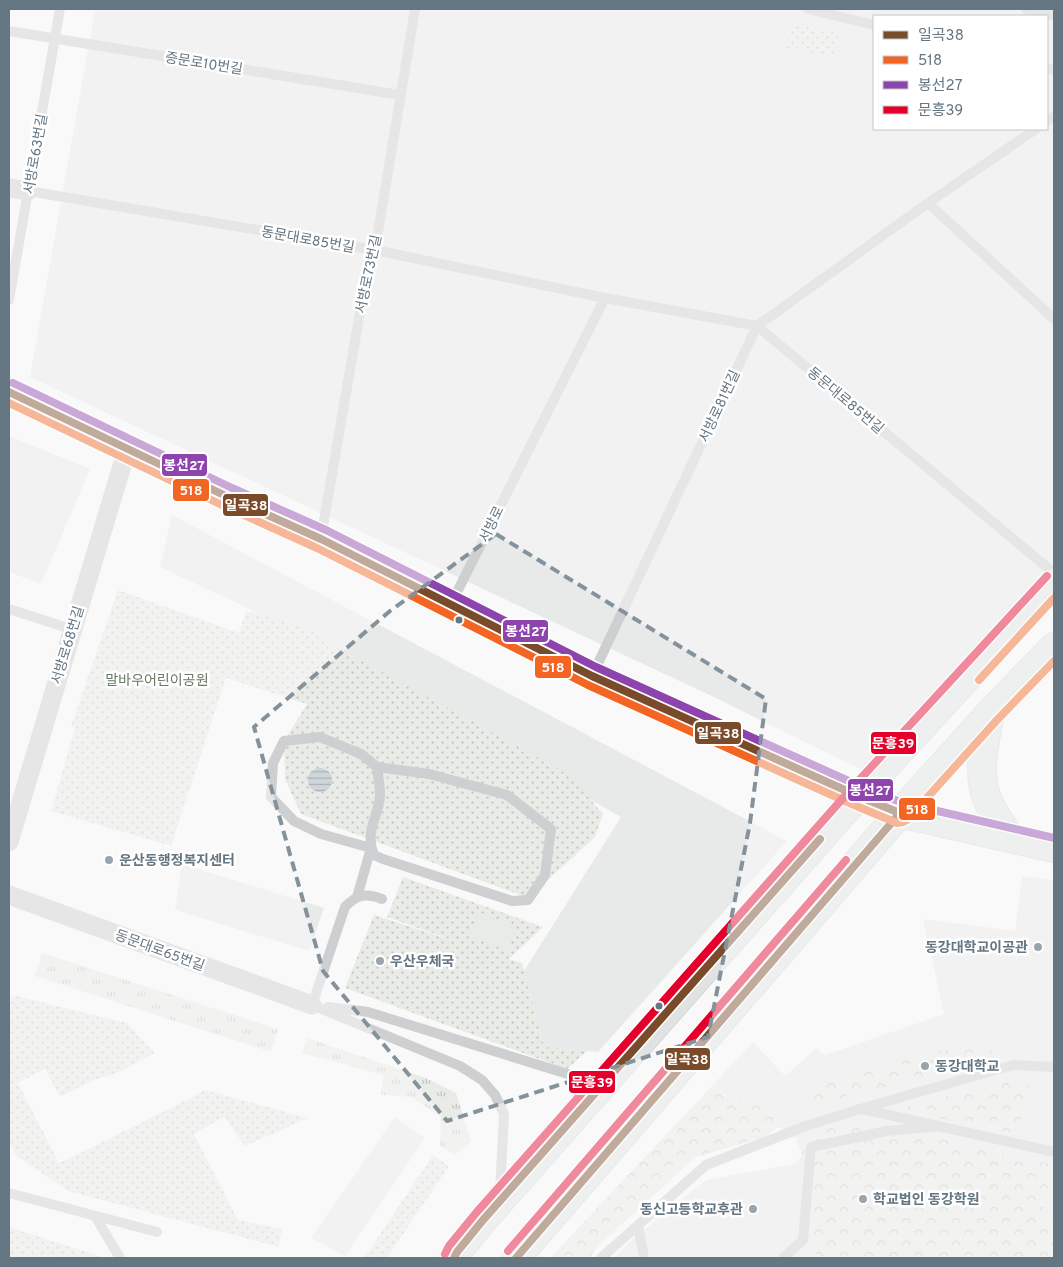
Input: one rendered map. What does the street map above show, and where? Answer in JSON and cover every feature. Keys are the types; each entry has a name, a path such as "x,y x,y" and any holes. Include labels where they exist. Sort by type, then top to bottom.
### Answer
{"main road":[{"path":"9,392 321,540 592,676 858,796 900,813 1054,848"},
{"path":"454,1258 500,1201 858,796 1054,583"},
{"path":"516,1258 900,813 990,713 1054,647"},
{"path":"990,713 982,754 983,779 987,799 1010,838"}],"street":[{"name":"동문대로85번길","path":"9,188 28,191"},
{"name":"서방로68번길","path":"9,842 127,448"},
{"name":"동문대로65번길","path":"9,895 312,1005"}],"lane":[{"name":"서방로63번길","path":"9,300 60,9"},
{"name":"서방로73번길","path":"321,540 361,306 375,250 415,9"},
{"path":"808,9 873,25"},
{"path":"1026,9 1054,16"},
{"name":"중문로10번길","path":"9,31 400,95"},
{"name":"서방로81번길","path":"592,676 756,326 928,203 1035,130"},
{"name":"동문대로85번길","path":"28,191 375,250 605,298 756,326 1054,573"},
{"path":"928,203 1054,319"},
{"name":"서방로","path":"450,605 501,502 533,444 605,298"},
{"path":"9,609 72,629"},
{"path":"320,737 361,754 377,767 429,774 507,795 551,829 545,875 528,900 512,901 383,859 374,854 371,848 321,834 294,821 271,797 273,763 284,741 320,737"},
{"path":"357,897 371,848 370,832 380,797 377,767"},
{"path":"312,1005 345,907 357,897 372,895 382,899"},
{"path":"312,1005 368,1012 602,1085"},
{"path":"312,1005 460,1066 482,1080 495,1095 504,1114 500,1201"},
{"path":"600,1258 706,1165 806,1126 860,1108 1013,1065 1054,1067"},
{"path":"860,1108 1054,1152"},
{"path":"783,1258 803,1240 811,1147 887,1131 939,1126"},
{"path":"9,1193 157,1232"},
{"path":"95,1216 120,1258"},
{"path":"638,1226 644,1258"}],"highlighted area":[{"path":"496,534 766,699 750,823 708,1037 447,1121 323,971 254,727 390,611"}],"shaded area":[{"path":"95,9 1054,9 1054,570 965,672 862,770 716,698 30,377"},
{"path":"9,436 90,469 41,584 9,572"},
{"path":"172,515 787,841 598,1052 544,1047 524,971 621,817 241,605 160,567"},
{"path":"320,768 329,771 332,780 329,789 320,792 311,789 308,780 311,771"},
{"path":"182,864 324,908 309,951 175,910"},
{"path":"1022,876 1054,880 1054,1258 614,1258 629,1242 706,1180 794,1164 811,1147 711,1087 753,1042 785,1076 816,1048 825,1055 944,1014 923,919 1015,931"},
{"path":"395,1117 425,1138 345,1256 311,1238"}],"green space":[{"path":"790,24 839,32 835,57 786,49"},
{"name":"말바우어린이공원","path":"118,590 239,633 246,611 315,630 336,647 561,770 603,814 595,837 528,898 301,814 285,779 284,741 307,704 226,678 171,846 51,811 75,728 71,726"},
{"path":"403,877 543,927 509,959 522,963 544,1047 587,1051 567,1069 345,988 374,915 461,943 387,917"},
{"path":"479,912 517,927 508,951 470,936"},
{"path":"42,953 278,1029 271,1052 35,976"},
{"path":"12,995 127,1023 155,1053 117,1073 97,1079 60,1097 45,1069 18,1083 59,1163 205,1090 308,1118 245,1146 224,1117 194,1134 238,1220 282,1229 279,1247 68,1191 15,1155 9,1141 9,1009"},
{"path":"307,1038 426,1078 456,1093 471,1141 455,1155 440,1146 441,1117 411,1097 381,1095 383,1075 302,1053"},
{"path":"989,1048 996,1053 991,1058 899,1084 806,1106 800,1100 812,1089 860,1071 928,1052"},
{"path":"1023,1078 1029,1083 1019,1131 1015,1134 908,1112 907,1106"},
{"path":"711,1087 728,1098 746,1097 778,1119 778,1127 766,1137 696,1157 599,1245 589,1258 550,1258"},
{"path":"863,1120 893,1127 801,1155 796,1136"},
{"name":"학교법인 동강학원","path":"912,1132 1054,1165 1041,1219 1054,1223 1054,1258 818,1258 809,1241 816,1151"},
{"path":"433,1155 449,1166 387,1258 364,1258"},
{"path":"9,1227 99,1256 100,1258 9,1258"}],"transit line":[{"name":"봉선27","path":"13,383 232,488 326,530 596,667 862,787 903,803 1054,838"},
{"name":"일곡38","path":"9,392 228,497 321,539 592,676 858,796 900,813 516,1258"},
{"name":"518","path":"9,403 224,506 317,548 588,685 897,823 907,820 997,720 1054,661"},
{"name":"문흥39","path":"445,1254 449,1246 476,1213 851,789 1047,576"},
{"name":"518","path":"979,680 1054,598"},
{"name":"일곡38","path":"454,1258 483,1220 820,839"},
{"name":"문흥39","path":"508,1251 846,860"}],"place":[{"name":"운산동행정복지센터","path":"109,860"},
{"name":"동강대학교이공관","path":"1038,947"},
{"name":"우산우체국","path":"380,961"},
{"name":"동강대학교","path":"925,1066"},
{"name":"학교법인 동강학원","path":"863,1199"},
{"name":"동신고등학교후관","path":"753,1209"}]}
